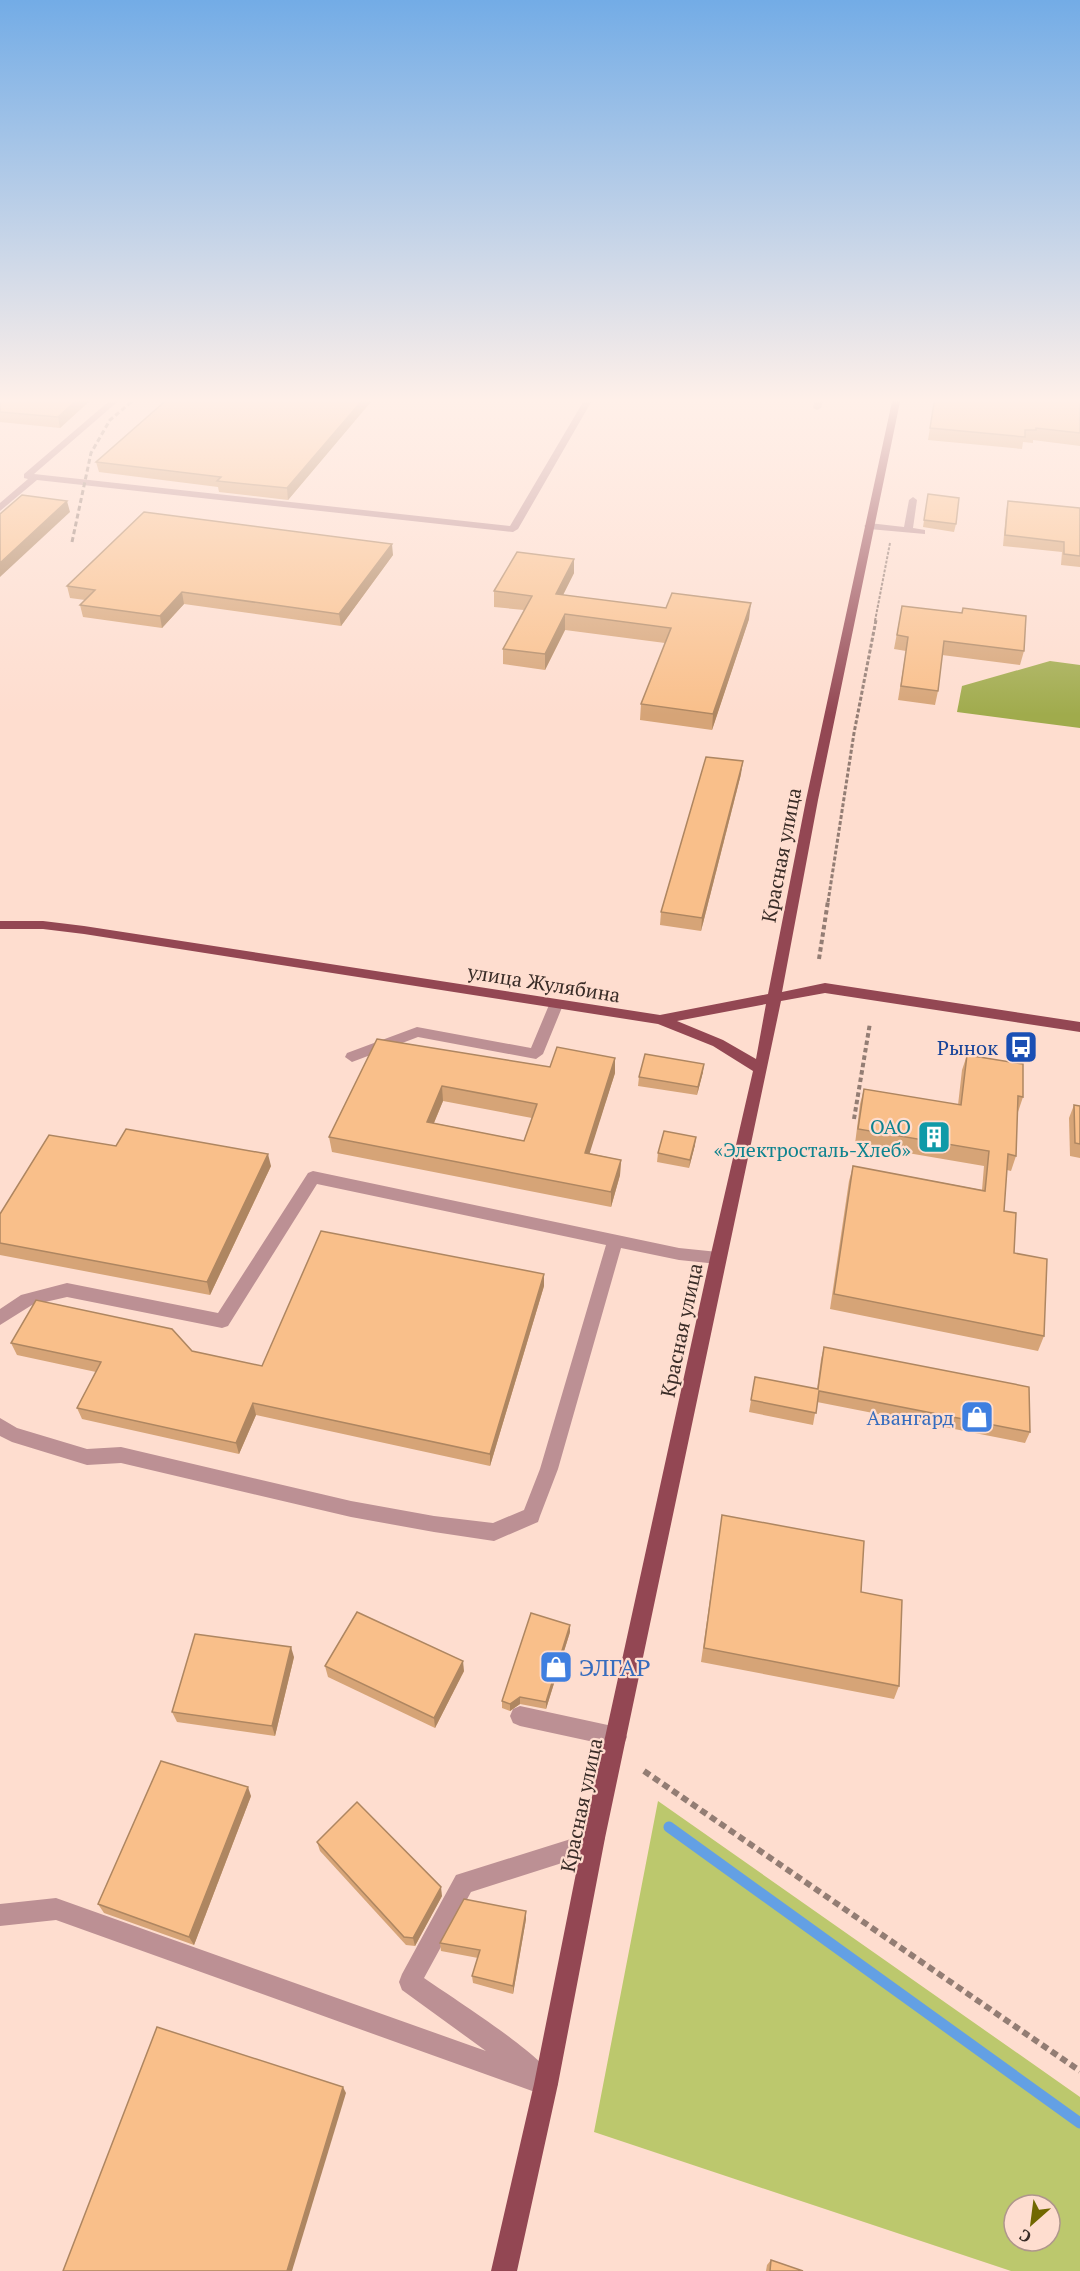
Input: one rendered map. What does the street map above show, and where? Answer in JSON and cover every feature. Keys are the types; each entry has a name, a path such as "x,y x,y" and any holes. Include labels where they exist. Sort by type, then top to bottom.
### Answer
{"main road":[{"name":"Красная улица","path":"504,2271 546,2084 594,1838 718,1258 761,1069 874,503"},
{"name":"улица Жулябина","path":"0,925 43,925 84,930 660,1020 825,988 1080,1027"},
{"path":"660,1020 718,1043 761,1069"}],"lane":[{"path":"274,503 513,529 528,503"},
{"path":"908,531 913,503"},
{"path":"869,526 922,532"},
{"path":"534,1070 536,1054 556,1005"},
{"path":"352,1057 417,1032 536,1054"},
{"path":"0,1318 27,1300 67,1290 222,1321 313,1177 679,1254 718,1258"},
{"path":"0,1426 12,1434 87,1457 121,1455 351,1509 494,1532 531,1516 549,1469 615,1240"},
{"path":"520,1716 617,1737"},
{"path":"546,2084 529,2067 410,1982 464,1883 579,1847 594,1838"},
{"path":"0,1915 56,1909 546,2084"}],"path":[{"path":"819,959 854,733 892,529"},
{"path":"854,1119 870,1023"},
{"path":"644,1771 1080,2071"}],"green space":[{"path":"1050,661 1080,665 1080,728 957,712 962,686"},
{"path":"658,1801 1080,2097 1080,2271 1011,2271 594,2132"}],"building":[{"path":"13,503 65,503 0,563 0,514"},
{"path":"927,503 958,503 956,524 924,520"},
{"path":"1008,503 1080,508 1080,556 1064,554 1064,542 1005,535"},
{"path":"144,512 392,544 339,614 182,592 160,616 80,605 95,590 67,586"},
{"path":"517,552 574,559 556,594 666,608 672,593 751,603 713,714 641,704 671,628 565,614 545,654 503,649 532,596 494,591"},
{"path":"902,606 962,613 963,608 1026,616 1024,651 944,641 938,691 901,686 908,637 897,635"},
{"path":"706,757 743,761 702,918 661,912"},
{"path":"377,1039 550,1067 557,1047 615,1058 585,1153 621,1160 611,1192 329,1137","holes":["442,1086 537,1104 524,1141 427,1122"]},
{"path":"645,1054 704,1064 698,1087 639,1077"},
{"path":"967,1055 1023,1064 1023,1097 1018,1096 1016,1156 1008,1154 1004,1211 1016,1213 1014,1253 1047,1259 1044,1336 834,1294 853,1166 985,1191 989,1151 858,1129 864,1089 961,1105"},
{"path":"1074,1105 1080,1106 1080,1144 1075,1143"},
{"path":"126,1129 268,1154 207,1282 0,1243 0,1214 49,1135 116,1146"},
{"path":"664,1131 696,1137 690,1160 658,1153"},
{"path":"321,1231 544,1274 490,1454 253,1403 236,1443 77,1408 101,1362 11,1343 36,1300 172,1329 192,1351 262,1366"},
{"path":"824,1347 1029,1387 1030,1432 819,1391 816,1413 751,1400 755,1377 818,1389"},
{"path":"722,1515 864,1541 861,1592 902,1600 899,1686 704,1648"},
{"path":"357,1612 463,1661 434,1718 325,1666"},
{"path":"531,1613 570,1625 546,1702 520,1697 510,1704 502,1701"},
{"path":"195,1634 291,1647 272,1726 172,1712"},
{"path":"161,1761 248,1787 189,1937 98,1904"},
{"path":"357,1802 441,1887 413,1938 404,1937 317,1842"},
{"path":"464,1899 526,1911 513,1986 472,1976 480,1950 440,1943"},
{"path":"157,2027 343,2087 287,2271 63,2271"},
{"path":"771,2260 803,2271 770,2271"}],"waterway":[{"path":"669,1827 1080,2123"}],"railway":[{"path":"72,542 80,503"}],"place":[{"name":"Рынок","path":"1021,1047"},
{"name":"ОАО «Электросталь-Хлеб»","path":"934,1137"},
{"name":"Авангард","path":"977,1417"},
{"name":"ЭЛГАР","path":"556,1667"}]}
